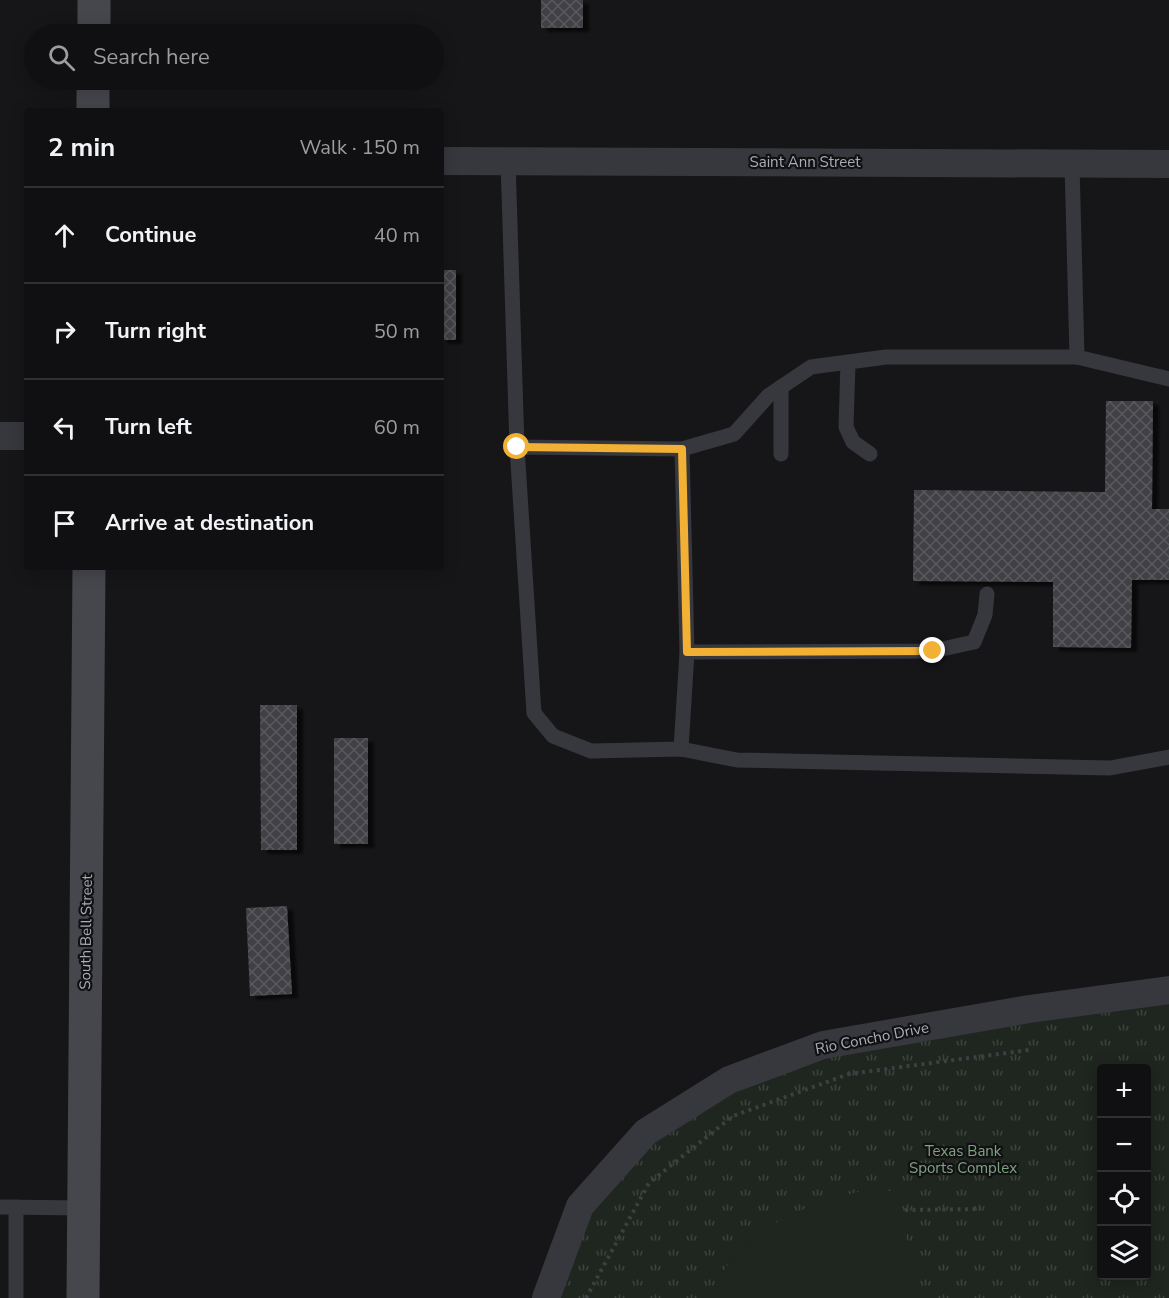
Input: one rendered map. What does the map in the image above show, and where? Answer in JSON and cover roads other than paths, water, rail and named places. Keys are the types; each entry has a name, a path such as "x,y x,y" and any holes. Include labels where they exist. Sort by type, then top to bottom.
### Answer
{"main road":[{"path":"94,0 94,24"},
{"path":"93,90 93,108"},
{"name":"South Bell Street","path":"83,1298 89,570"}],"street":[{"name":"Saint Ann Street","path":"444,161 1169,164"},
{"path":"0,436 24,436"},
{"name":"Rio Concho Drive","path":"546,1298 580,1206 646,1132 729,1080 823,1045 1029,1009 1169,990"}],"lane":[{"path":"508,161 517,447 534,713 553,736 591,752 681,749 737,760 1099,768 1169,757"},
{"path":"1072,163 1077,357"},
{"path":"517,447 682,449 734,434 768,396 811,367 886,357 1077,357 1169,379"},
{"path":"848,362 846,427 853,442 870,454"},
{"path":"781,387 781,454"},
{"path":"681,749 687,652 682,449"},
{"path":"687,652 933,651 974,642 985,615 987,594"},
{"path":"16,1298 8,1207 83,1208"},
{"path":"0,1282 14,1273"}],"park label":[{"name":"Texas Bank Sports Complex","path":"963,1160"}]}
